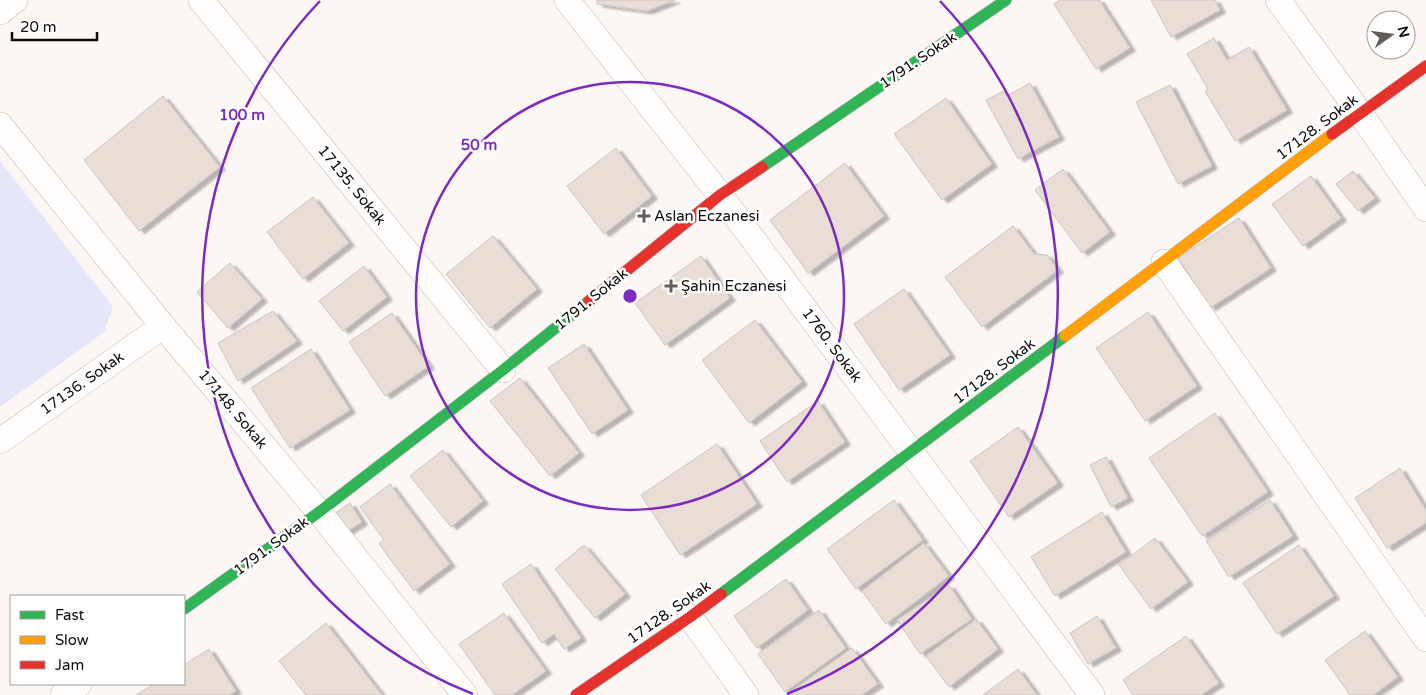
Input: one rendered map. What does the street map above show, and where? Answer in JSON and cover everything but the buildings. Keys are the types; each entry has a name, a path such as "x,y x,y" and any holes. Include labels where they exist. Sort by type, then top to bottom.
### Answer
{"street":[{"path":"0,12 14,0"},
{"name":"17135. Sokak","path":"201,0 503,370"},
{"name":"1760. Sokak","path":"566,0 720,195 1092,695"},
{"path":"1278,0 1360,112 1426,209"},
{"name":"1791. Sokak","path":"185,608 319,512 503,370 720,195 991,4"},
{"name":"17128. Sokak","path":"586,692 912,452 1360,112 1426,66"},
{"name":"17148. Sokak","path":"0,125 319,512 465,695"},
{"path":"1164,262 1426,639"},
{"name":"17136. Sokak","path":"0,441 164,326"},
{"path":"690,616 746,695"},
{"path":"63,695 78,685"}],"shaded area":[{"path":"0,161 113,307 104,332 0,407"}],"traffic: fast":[{"path":"762,167 1006,0"},
{"path":"185,608 319,512 589,301"},
{"path":"721,594 1065,336"}],"traffic: slow":[{"path":"1065,336 1332,134"}],"traffic: jam":[{"path":"1332,134 1426,66"},
{"path":"589,301 720,195 762,167"},
{"path":"576,695 721,594"}],"place":[{"name":"Aslan Eczanesi","path":"644,216"},
{"name":"Şahin Eczanesi","path":"671,286"}]}
